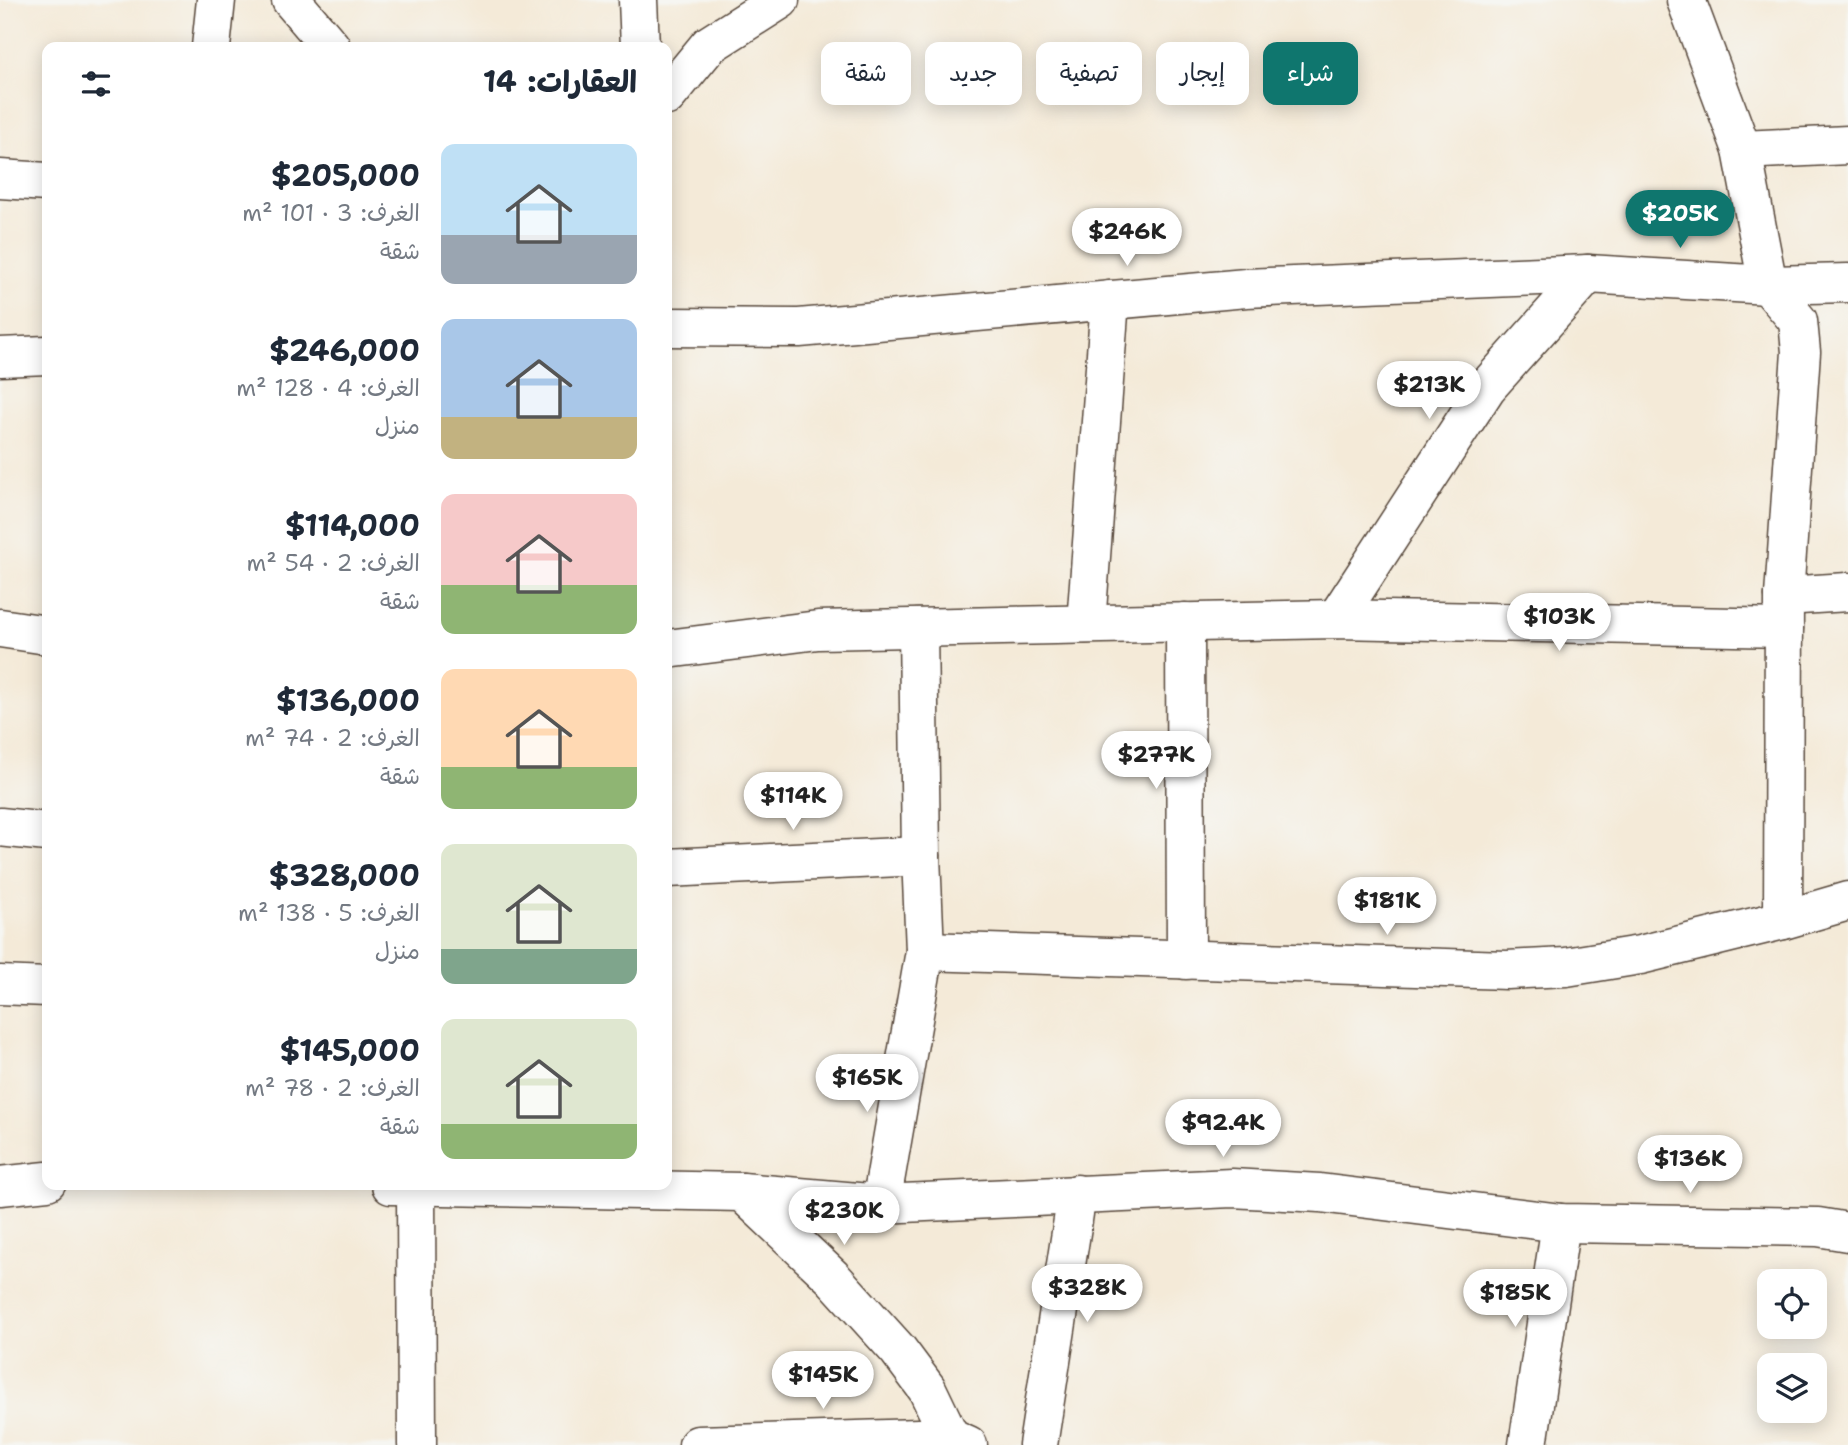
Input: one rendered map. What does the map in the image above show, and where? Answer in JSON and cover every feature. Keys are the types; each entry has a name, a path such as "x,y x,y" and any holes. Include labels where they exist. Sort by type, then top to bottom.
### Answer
{"street":[{"path":"212,42 216,0"},
{"path":"290,0 327,42"},
{"path":"638,0 640,42"},
{"path":"672,90 709,45 779,0"},
{"path":"1686,0 1742,150 1768,285 1798,321 1801,352 1784,612 1783,920"},
{"path":"1742,150 1848,145"},
{"path":"0,179 42,182"},
{"path":"1336,619 1487,387 1588,274"},
{"path":"672,327 799,328 1246,288 1588,274 1768,285 1848,283"},
{"path":"1086,624 1110,300"},
{"path":"0,357 42,355"},
{"path":"672,648 818,630 1784,612 1848,592"},
{"path":"1185,622 1186,960"},
{"path":"0,628 42,634"},
{"path":"881,1204 925,951 918,628"},
{"path":"0,827 42,831"},
{"path":"672,868 921,856"},
{"path":"925,951 1507,970 1566,967 1640,955 1848,901"},
{"path":"0,985 42,987"},
{"path":"0,1186 42,1182"},
{"path":"672,1189 881,1204 1232,1188 1320,1193 1561,1223 1838,1224"},
{"path":"416,1190 417,1445"},
{"path":"698,1445 956,1442 927,1389 898,1350 832,1277 742,1192"},
{"path":"1038,1445 1077,1194"},
{"path":"1528,1445 1561,1223"}]}
